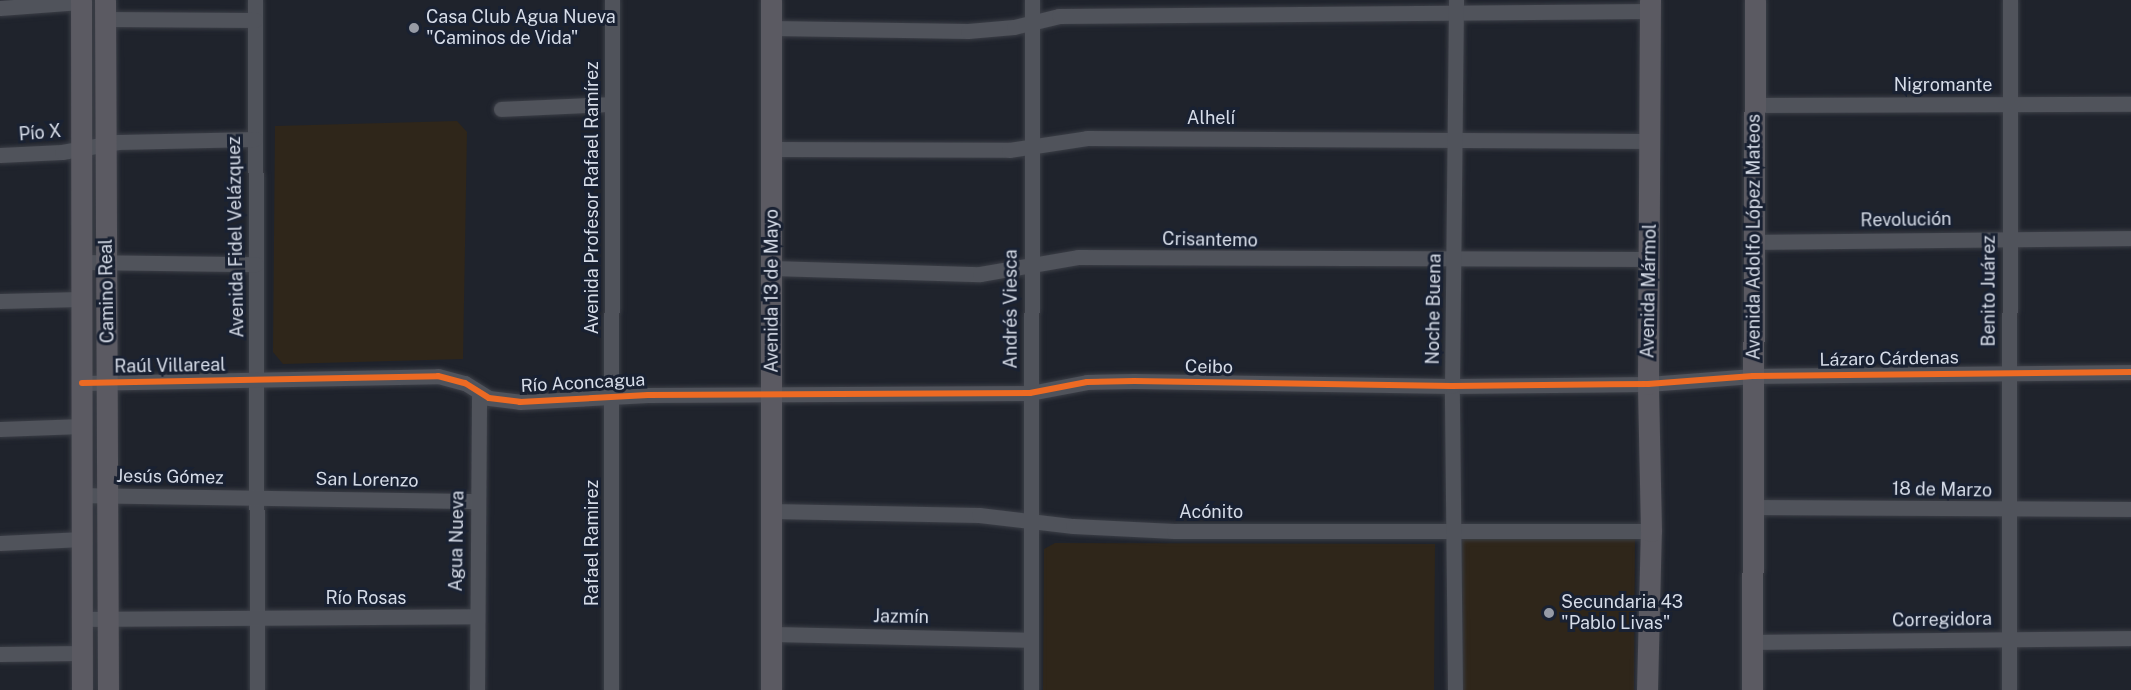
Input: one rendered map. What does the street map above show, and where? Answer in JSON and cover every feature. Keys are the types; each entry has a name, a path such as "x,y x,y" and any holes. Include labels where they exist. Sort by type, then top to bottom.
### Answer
{"street":[{"name":"Avenida Fidel Velázquez","path":"255,0 257,690"},
{"name":"Avenida Profesor Rafael Ramírez","path":"612,0 612,397"},
{"name":"Avenida 13 de Mayo","path":"771,0 771,690"},
{"name":"Andrés Viesca","path":"1031,690 1032,0"},
{"name":"Avenida Adolfo López Mateos","path":"1752,690 1755,0"},
{"name":"Benito Juárez","path":"2009,690 2007,510 2010,0"},
{"path":"0,8 81,1"},
{"name":"Camino Real","path":"81,1 82,690"},
{"path":"771,28 968,31 1032,23 1059,16 1289,17 1456,5 1650,6"},
{"name":"Noche Buena","path":"1455,690 1452,386 1456,5"},
{"name":"Avenida Mármol","path":"1647,690 1651,531 1648,384 1650,6"},
{"path":"105,9 255,20"},
{"name":"Camino Real","path":"105,9 108,690"},
{"path":"501,109 612,104"},
{"name":"Nigromante","path":"1755,105 2131,104"},
{"name":"Alhelí","path":"772,149 975,150 1031,147 1087,138 1455,138 1651,141"},
{"name":"Pío X","path":"0,155 104,144 255,139"},
{"name":"Revolución","path":"1753,242 2131,238"},
{"name":"Crisantemo","path":"772,268 980,274 1078,257 1455,261 1650,259"},
{"path":"81,262 256,264"},
{"path":"0,301 81,299"},
{"name":"Lázaro Cárdenas","path":"1648,384 1753,376 2131,372"},
{"name":"Río Aconcagua","path":"257,380 438,376 465,383 479,393 520,402 612,397 771,394"},
{"name":"Raúl Villareal","path":"82,382 257,380"},
{"name":"Ceibo","path":"771,394 1030,393 1087,382 1134,381 1452,386 1648,384"},
{"name":"Agua Nueva","path":"477,690 479,393"},
{"name":"Rafael Ramirez","path":"611,690 612,397"},
{"path":"0,429 82,426"},
{"name":"Jesús Gómez","path":"82,495 256,498"},
{"name":"San Lorenzo","path":"256,498 477,501"},
{"name":"18 de Marzo","path":"1753,507 2131,509"},
{"name":"Acónito","path":"771,511 947,514 1174,531 1651,531"},
{"path":"0,543 82,539"},
{"name":"Río Rosas","path":"82,619 476,616"},
{"name":"Jazmín","path":"770,634 1031,640"},
{"name":"Corregidora","path":"1753,642 2131,638"},
{"path":"0,654 82,653"}],"shaded area":[{"path":"457,121 467,132 463,359 283,364 273,352 275,126"},
{"name":"Secundaria 43 \"Pablo Livas\"","path":"1635,534 1634,690 1463,690 1462,536"},
{"path":"1055,543 1435,544 1434,690 1043,690 1044,549"}],"cycle path":[{"path":"82,383 438,376 465,383 489,398 520,402 648,395 1030,393 1087,382 1134,381 1452,386 1648,384 1753,376 2131,372"}],"place":[{"name":"Casa Club Agua Nueva \"Caminos de Vida\"","path":"414,28"},
{"name":"Secundaria 43 \"Pablo Livas\"","path":"1549,613"}]}
